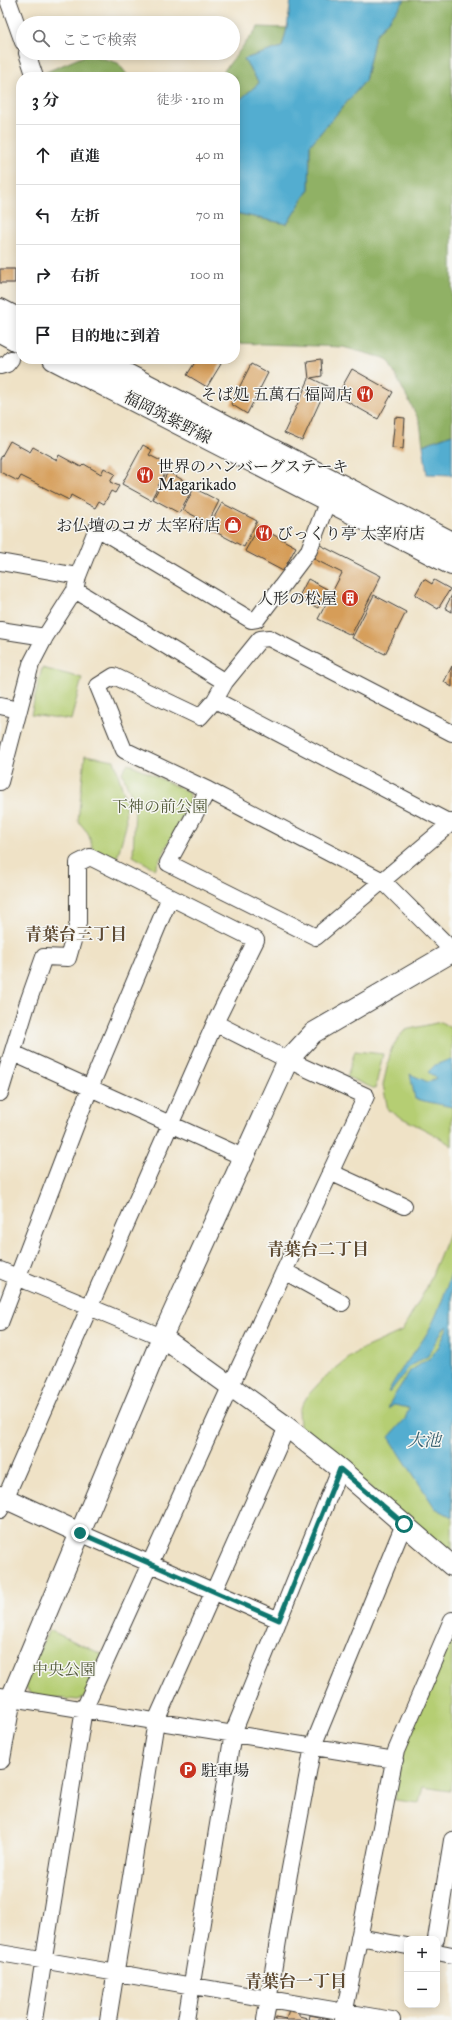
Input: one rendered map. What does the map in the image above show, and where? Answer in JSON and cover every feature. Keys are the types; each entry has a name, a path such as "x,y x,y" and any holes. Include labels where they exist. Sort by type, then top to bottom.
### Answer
{"main road":[{"path":"0,310 16,318"},
{"path":"1,332 11,356"},
{"name":"福岡筑紫野線","path":"64,364 452,564"},
{"name":"福岡筑紫野線","path":"106,364 452,542"}],"street":[{"path":"8,0 16,22"},
{"path":"29,60 33,72"},
{"path":"0,782 31,664 76,583 97,528 251,620 257,619 309,550 328,500"},
{"path":"0,562 76,583 225,682"},
{"path":"0,630 45,637"},
{"path":"0,1759 5,1697 80,1533 162,1337 288,1060 313,1033 452,951 383,881 208,790 124,750 98,686 114,676 200,717 214,700 225,682 260,639 269,638 452,733"},
{"path":"208,790 168,863 316,937 451,822 214,700"},
{"path":"0,706 19,710"},
{"path":"0,1093 44,958 68,958 78,923 78,863 90,857 256,940 215,1023 2,1501 80,1533 279,1620"},
{"path":"0,1323 90,1088 170,897"},
{"path":"34,2020 84,1709 231,1385 366,1096 288,1060 215,1023"},
{"path":"13,1053 243,1158"},
{"path":"330,1172 404,1206"},
{"path":"0,1270 162,1337 231,1385 287,1427 340,1469 452,1566"},
{"path":"284,1271 342,1303"},
{"path":"108,2020 156,1721 287,1427"},
{"path":"186,2020 233,1733 340,1469"},
{"path":"265,2020 289,1874 313,1746 404,1524"},
{"path":"344,2016 396,1751 452,1620"},
{"path":"5,1697 395,1760"},
{"path":"436,1936 452,1840"},
{"path":"359,1937 404,1945"},
{"path":"0,1953 269,1999 344,2016 392,2020"},
{"path":"440,1953 452,1955"}],"green space":[{"path":"405,0 452,0 452,434 423,445 420,422 387,359 343,347 240,343 240,214 287,224 309,189 310,145 365,81 375,36"},
{"path":"258,27 287,28 282,47 244,59 259,83 240,100 240,72 223,72 232,60 240,60 240,50"},
{"path":"75,60 108,60 118,63 125,72 46,72"},
{"path":"42,668 82,678 71,720 31,714"},
{"path":"85,755 114,760 125,798 126,826 117,858 93,849 88,833 78,821"},
{"name":"下神の前公園","path":"128,763 188,792 191,800 155,869 133,856 135,805 122,772"},
{"path":"441,1022 452,1029 452,1146 437,1136 388,1110 383,1085 391,1050 405,1030"},
{"path":"355,1051 383,1054 375,1089 347,1077"},
{"path":"452,1226 452,1558 300,1428 299,1410 308,1395 325,1377 358,1351 402,1331 427,1287"},
{"name":"中央公園","path":"49,1630 104,1655 84,1698 78,1700 32,1696 23,1684"},
{"path":"452,1634 452,1785 450,1791 423,1787 419,1803 395,1800 400,1754"}],"water":[{"path":"291,0 405,0 375,36 365,81 310,145 309,189 287,224 240,214 240,100 259,83 244,59 282,47 287,28"},
{"path":"452,434 452,475 427,474 423,445"},
{"path":"452,1060 452,1107 415,1099 410,1074 428,1082 436,1078 428,1072 435,1065"},
{"name":"大池","path":"452,1270 452,1517 435,1508 389,1437 405,1419 409,1408 394,1405 388,1409 391,1401 410,1371 431,1357 439,1346 448,1326 443,1329 428,1356 410,1366 390,1392 388,1392 429,1330 440,1305"}],"building":[{"path":"0,269 15,269 15,283 0,283"},
{"path":"321,359 322,376 311,378 327,386 302,441 284,433 309,379 307,361"},
{"path":"194,364 221,364 207,387 187,375"},
{"path":"251,364 268,373 247,414 231,404"},
{"name":"そば処 五萬石 福岡店","path":"352,369 393,392 378,419 337,396"},
{"path":"395,417 405,418 403,449 392,448"},
{"path":"10,441 30,452 33,447 57,460 59,455 81,467 84,464 101,474 104,468 115,474 110,482 119,486 115,493 111,491 104,504 99,501 95,508 71,495 69,500 21,476 18,481 0,472 0,459"},
{"name":"世界のハンバーグステーキ Magarikado","path":"143,445 152,450 149,455 169,465 151,500 122,484"},
{"path":"168,472 194,486 179,513 153,499"},
{"path":"194,488 219,501 208,523 183,510"},
{"name":"お仏壇のコガ 太宰府店","path":"222,503 257,521 244,547 208,528"},
{"path":"259,527 296,547 283,571 245,551"},
{"name":"人形の松屋","path":"320,545 381,576 351,635 318,619 342,573 314,559"},
{"path":"308,579 327,589 318,608 298,598"},
{"path":"424,579 432,584 434,580 450,589 438,609 415,595"},
{"path":"374,595 406,612 385,654 352,638"},
{"path":"452,595 452,612 445,608"},
{"path":"452,666 452,687 444,682"},
{"path":"289,2009 299,2011 299,2016 307,2018 307,2020 286,2020"},
{"path":"310,2015 330,2019 330,2020 309,2020"},
{"path":"276,2017 286,2019 286,2020 275,2020"}],"place":[{"name":"そば処 五萬石 福岡店","path":"365,394"},
{"name":"世界のハンバーグステーキ Magarikado","path":"145,475"},
{"name":"お仏壇のコガ 太宰府店","path":"233,525"},
{"name":"びっくり亭 太宰府店","path":"264,533"},
{"name":"人形の松屋","path":"350,598"},
{"name":"駐車場","path":"188,1770"}],"district":[{"name":"青葉台三丁目","path":"76,934"},
{"name":"青葉台二丁目","path":"318,1249"},
{"name":"青葉台一丁目","path":"296,1981"}],"route":[{"path":"80,1533 279,1620 340,1469 404,1524"}]}
